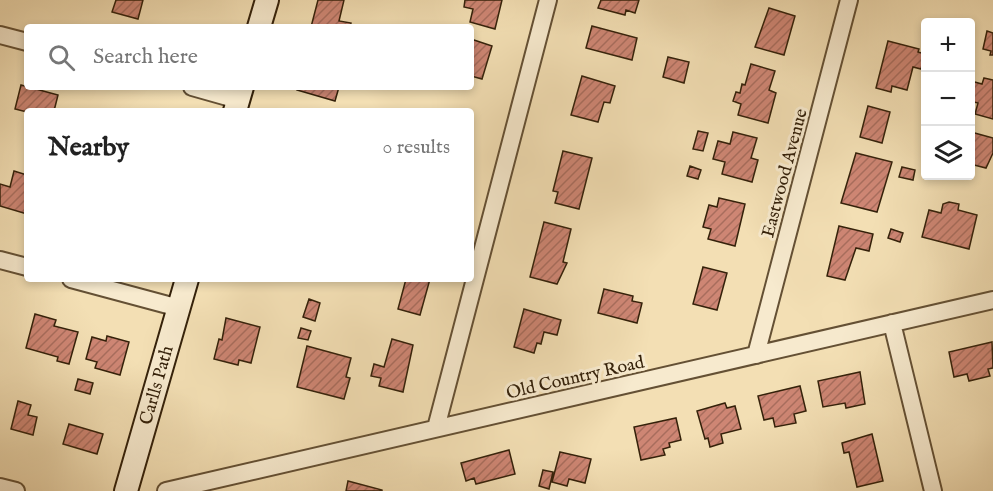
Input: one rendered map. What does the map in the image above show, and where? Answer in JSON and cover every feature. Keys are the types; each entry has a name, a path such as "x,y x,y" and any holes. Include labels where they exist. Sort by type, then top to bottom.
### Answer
{"street":[{"path":"260,24 267,0"},
{"path":"436,428 548,0"},
{"name":"Eastwood Avenue","path":"756,356 849,0"},
{"path":"0,35 24,41"},
{"path":"204,90 238,99"},
{"path":"0,260 24,266"},
{"path":"82,282 179,308"},
{"name":"Carlls Path","path":"126,491 186,282"},
{"name":"Old Country Road","path":"166,491 993,300"},
{"path":"892,322 933,491"},
{"path":"0,487 16,491"}],"building":[{"path":"116,0 143,0 138,19 112,12"},
{"path":"318,0 344,0 339,21 351,24 312,24"},
{"path":"465,0 502,0 495,29 470,22 473,9 464,7"},
{"path":"601,0 639,0 635,13 626,10 625,15 598,8"},
{"path":"769,8 795,16 784,55 755,47"},
{"path":"592,26 637,38 632,60 586,48"},
{"path":"987,31 993,33 993,55 990,55 991,51 983,49"},
{"path":"474,40 492,46 482,79 474,77"},
{"path":"888,41 919,49 921,69 913,67 907,90 892,86 891,92 876,88"},
{"path":"668,57 689,62 684,83 663,77"},
{"path":"751,64 775,71 769,90 776,93 768,123 738,115 741,104 733,101 736,92 740,93 742,84 745,85"},
{"path":"582,76 615,86 610,103 604,102 598,122 571,115"},
{"path":"984,78 993,80 993,119 975,114 978,103 975,102 975,82 982,84"},
{"path":"21,85 24,86 24,90 40,90 58,95 55,108 24,108 24,111 15,109"},
{"path":"297,90 338,90 335,101"},
{"path":"868,106 890,112 882,143 860,137"},
{"path":"698,131 708,133 703,151 693,149"},
{"path":"733,132 757,138 751,158 758,160 752,182 722,174 725,162 713,159 718,141 730,144"},
{"path":"975,133 993,138 993,153 986,168 975,165"},
{"path":"563,151 592,158 579,209 555,203 558,192 553,191"},
{"path":"856,153 892,162 877,212 841,203"},
{"path":"690,166 701,170 698,179 687,176"},
{"path":"902,167 915,170 913,180 899,177"},
{"path":"14,171 24,174 24,213 0,206 0,184 10,187"},
{"path":"719,198 745,204 735,246 708,239 711,229 703,227 709,205 717,207"},
{"path":"949,202 959,204 958,210 977,215 969,249 922,237 929,210 941,213 943,204"},
{"path":"544,222 571,229 563,262 567,263 557,284 530,277"},
{"path":"839,226 873,234 869,251 856,248 845,280 827,276"},
{"path":"891,229 903,233 900,242 888,238"},
{"path":"703,267 727,273 717,310 693,304"},
{"path":"405,282 429,282 420,315 398,309"},
{"path":"604,289 633,296 632,301 642,303 637,323 598,313"},
{"path":"309,299 320,303 315,321 303,317"},
{"path":"524,309 561,320 557,335 544,332 541,344 537,343 534,353 514,347"},
{"path":"35,314 56,320 54,326 78,332 69,364 57,361 58,357 26,348"},
{"path":"226,318 260,327 251,363 239,360 238,365 214,359 219,339 222,340"},
{"path":"301,328 311,331 308,340 298,338"},
{"path":"107,336 129,342 120,375 95,368 97,362 86,359 92,337 106,341"},
{"path":"392,339 413,345 403,392 379,386 381,378 371,376 374,364 384,367"},
{"path":"992,342 993,368 988,369 990,376 969,381 967,374 954,377 949,352"},
{"path":"307,346 351,358 346,377 350,378 344,399 297,387"},
{"path":"860,372 865,404 846,408 845,403 823,407 818,381"},
{"path":"78,379 93,383 90,394 75,390"},
{"path":"800,386 806,411 794,414 796,423 775,427 773,418 764,420 758,396"},
{"path":"18,401 31,405 28,415 37,417 33,435 11,429"},
{"path":"725,403 727,408 735,406 741,429 721,434 723,443 710,447 708,438 705,439 697,411"},
{"path":"676,418 681,440 669,443 670,447 663,449 665,455 641,460 634,427"},
{"path":"69,424 103,434 97,454 63,444"},
{"path":"872,434 883,481 857,487 849,452 844,453 842,443"},
{"path":"509,450 515,474 476,484 474,478 466,481 461,463"},
{"path":"560,452 591,459 585,483 569,479 567,486 552,482"},
{"path":"543,470 553,472 549,489 539,486"},
{"path":"348,481 382,490 382,491 346,491"}]}
